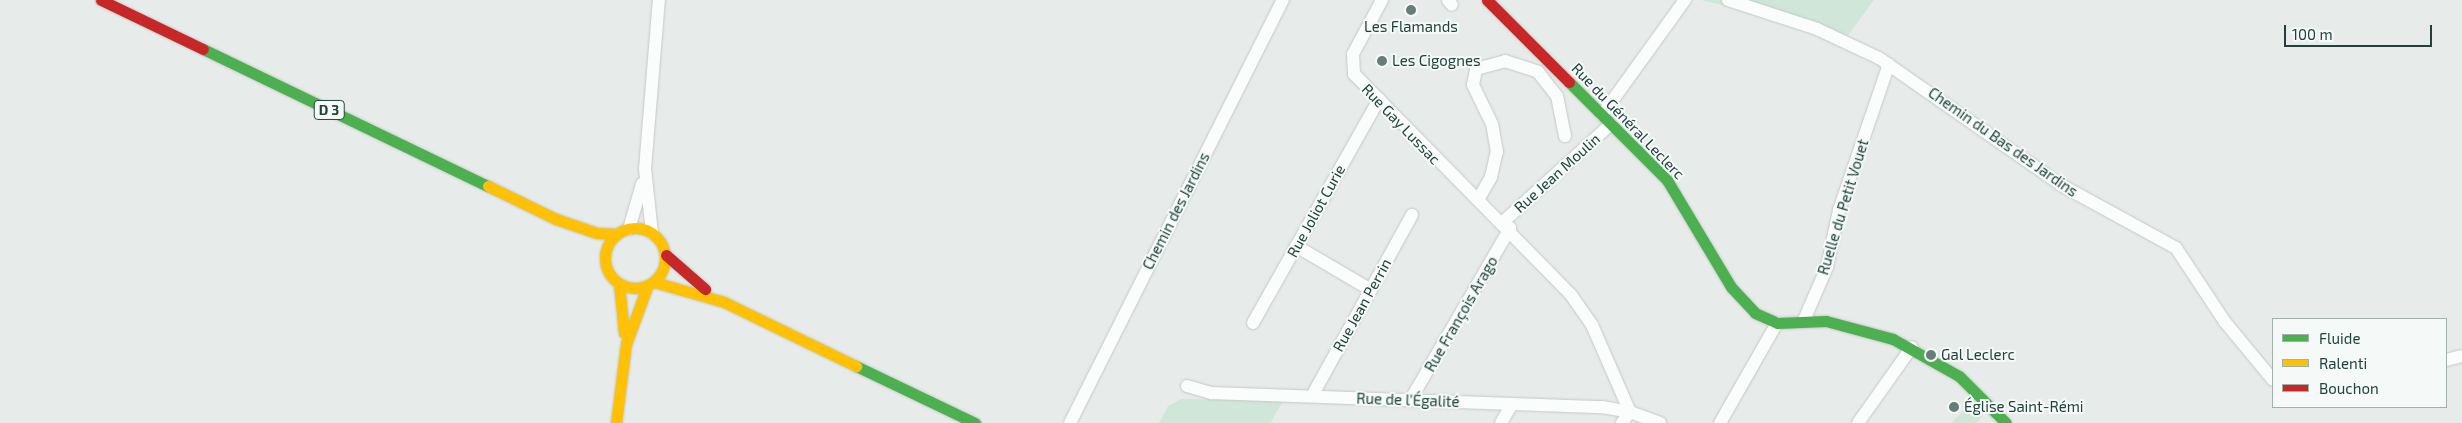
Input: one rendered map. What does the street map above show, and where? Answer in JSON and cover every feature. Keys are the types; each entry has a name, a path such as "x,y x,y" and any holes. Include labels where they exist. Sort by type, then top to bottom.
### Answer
{"main road":[{"name":"D 3","path":"101,0 556,219 597,233 617,234"},
{"name":"Rue du Général Leclerc","path":"1487,0 1675,189 1738,297 1755,313 1777,323"},
{"name":"D 3","path":"556,219 605,262"},
{"path":"616,423 626,344 619,284 605,262 608,246 617,234 629,229 652,233 666,255 724,302"},
{"path":"626,344 666,255"},
{"path":"619,284 651,285 724,302 975,423"},
{"path":"1777,323 1804,320 1861,329 1912,347 1967,383 2006,423"}],"street":[{"path":"629,229 645,169 659,0"},
{"name":"Chemin des Jardins","path":"1070,423 1283,0"},
{"name":"Rue Gay Lussac","path":"1382,0 1351,61 1354,74 1507,225 1582,308 1630,412"},
{"name":"Chemin du Bas des Jardins","path":"1728,0 1817,29 1889,64 2061,185 2176,248 2225,322 2272,379"},
{"name":"Rue Jean Moulin","path":"1507,225 1607,120 1687,2"},
{"path":"1479,198 1492,177 1497,152 1492,124 1473,85 1476,69 1505,62 1538,72 1557,96 1565,136"},
{"name":"Ruelle du Petit Vouet","path":"1804,320 1827,267 1839,210 1889,64"},
{"name":"Rue Joliot Curie","path":"1253,323 1379,99"},
{"path":"645,169 652,233"},
{"name":"Rue Jean Perrin","path":"1312,396 1412,215"},
{"name":"Rue François Arago","path":"1411,399 1507,225"},
{"path":"1296,246 1371,290"},
{"path":"1720,423 1777,323"},
{"path":"1858,423 1912,347"},
{"path":"2447,360 2462,356"},
{"name":"Rue de l'Égalité","path":"1187,386 1212,393 1411,399 1630,412 1660,423"},
{"path":"1501,423 1512,404"},
{"path":"1622,423 1630,412"}],"green space":[{"path":"1701,0 1874,0 1848,35"},
{"path":"1181,399 1283,401 1270,423 1159,423 1168,406"},
{"path":"1973,401 1986,410 1977,423 1951,423"}],"traffic: fast":[{"path":"203,49 488,186"},
{"path":"1569,82 1667,180 1731,287 1755,313 1777,323 1826,321 1893,339 1959,376 2006,423"},
{"path":"856,366 975,423"}],"traffic: slow":[{"path":"488,186 556,219 597,233 617,234"},
{"path":"629,228 641,228 652,233 660,241 665,252 665,258 663,270 652,283 641,288 629,288 618,283 610,275 605,264 605,252 610,241 618,233 629,228"},
{"path":"654,282 724,302 856,366"},
{"path":"619,284 624,333"},
{"path":"616,423 626,344 647,287"}],"traffic: jam":[{"path":"101,0 203,49"},
{"path":"1487,0 1569,82"},
{"path":"666,255 705,289"}],"place":[{"name":"Les Flamands","path":"1411,10"},
{"name":"Les Cigognes","path":"1382,61"},
{"name":"Gal Leclerc","path":"1931,355"},
{"name":"Église Saint-Rémi","path":"1954,407"}]}
